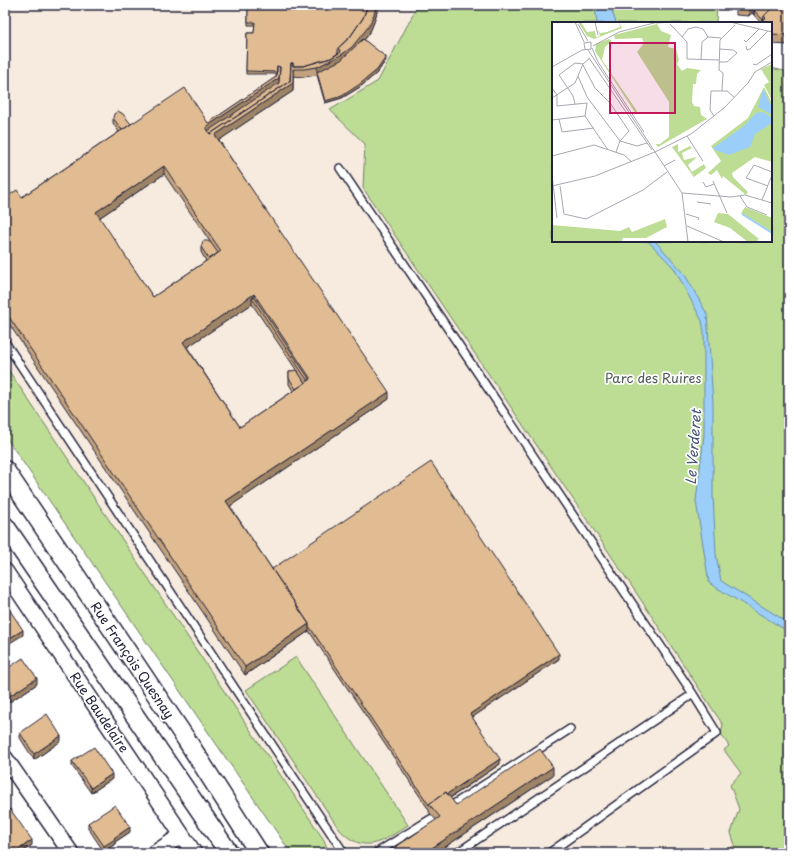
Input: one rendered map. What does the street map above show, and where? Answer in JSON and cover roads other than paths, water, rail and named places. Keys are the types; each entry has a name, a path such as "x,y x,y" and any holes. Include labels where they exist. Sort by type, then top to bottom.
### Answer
{"street":[{"name":"Rue François Quesnay","path":"5,470 186,739 258,853"},
{"path":"5,526 229,853"},
{"name":"Rue Baudelaire","path":"5,572 194,853"},
{"path":"5,758 71,853"},
{"path":"155,853 182,835"}],"lane":[{"path":"340,168 693,694 717,733 549,853"},
{"path":"5,342 344,853"},
{"path":"457,853 693,694"},
{"path":"451,806 570,729"},
{"path":"376,853 434,817"}],"water":[{"path":"595,5 610,5 616,22 597,22"},
{"name":"Le Verderet","path":"649,242 656,242 684,273 707,314 713,403 713,496 716,554 721,581 789,623 789,632 709,583 696,501 704,435 704,332 702,321 674,268"}],"park label":[{"name":"Parc des Ruires","path":"653,377"}]}
